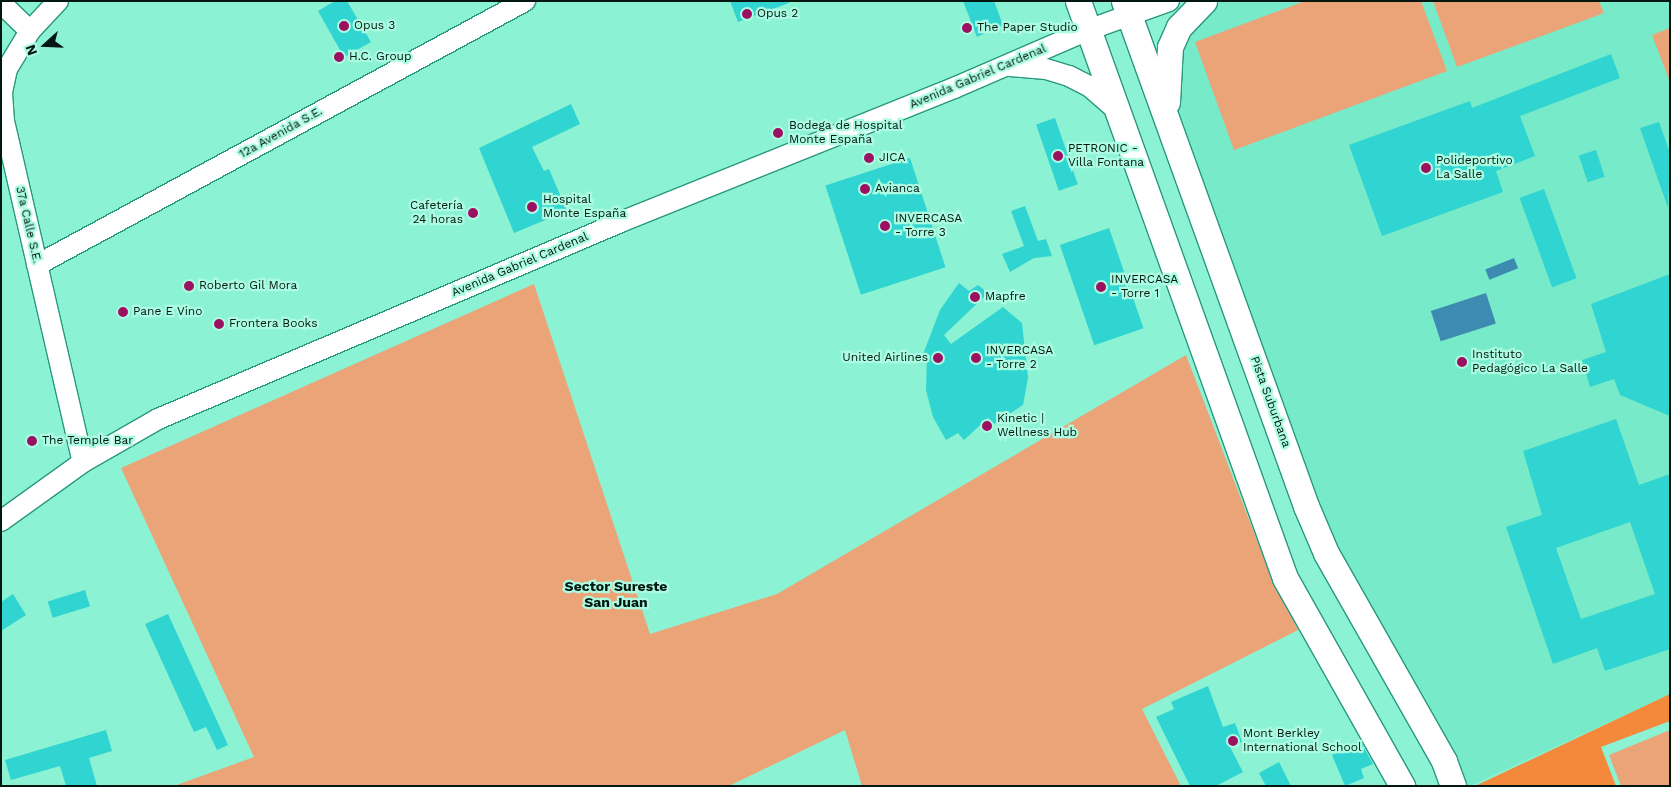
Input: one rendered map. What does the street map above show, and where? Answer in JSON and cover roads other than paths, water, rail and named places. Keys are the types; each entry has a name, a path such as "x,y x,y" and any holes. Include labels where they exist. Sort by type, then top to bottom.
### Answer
{"main road":[{"path":"1078,1 1114,108 1285,578 1402,786"},
{"path":"1175,144 1167,100 1167,59 1179,27 1204,1"},
{"name":"Pista Suburbana","path":"1127,8 1306,506 1326,553 1444,761 1453,786"}],"street":[{"name":"37a Calle S.E.","path":"58,1 30,31 7,68 2,93 4,121 83,462"},
{"name":"12a Avenida S.E.","path":"37,265 525,1"},
{"name":"Avenida Gabriel Cardenal","path":"1,521 83,462 158,419 198,401 623,221 1003,66 1088,30 1127,8 1169,1"},
{"path":"1,3 30,31"},
{"path":"1003,66 1034,67 1069,76 1089,86 1114,108"}],"water":[{"path":"1514,258 1518,268 1489,280 1485,270"},
{"path":"1486,293 1496,323 1441,341 1431,311"}],"place":[{"name":"Opus 2","path":"747,14"},
{"name":"Opus 3","path":"344,26"},
{"name":"The Paper Studio","path":"967,28"},
{"name":"H.C. Group","path":"339,57"},
{"name":"Bodega de Hospital Monte España","path":"778,133"},
{"name":"PETRONIC - Villa Fontana","path":"1058,156"},
{"name":"JICA","path":"869,158"},
{"name":"Polideportivo La Salle","path":"1426,168"},
{"name":"Avianca","path":"865,189"},
{"name":"Hospital Monte España","path":"532,207"},
{"name":"Cafetería 24 horas","path":"473,213"},
{"name":"INVERCASA - Torre 3","path":"885,226"},
{"name":"Roberto Gil Mora","path":"189,286"},
{"name":"INVERCASA - Torre 1","path":"1101,287"},
{"name":"Mapfre","path":"975,297"},
{"name":"Pane E Vino","path":"123,312"},
{"name":"Frontera Books","path":"219,324"},
{"name":"United Airlines","path":"938,358"},
{"name":"INVERCASA - Torre 2","path":"976,358"},
{"name":"Instituto Pedagógico La Salle","path":"1462,362"},
{"name":"Kinetic | Wellness Hub","path":"987,426"},
{"name":"The Temple Bar","path":"32,441"},
{"name":"Mont Berkley International School","path":"1233,741"}],"district":[{"name":"Sector Sureste San Juan","path":"616,594"}]}
